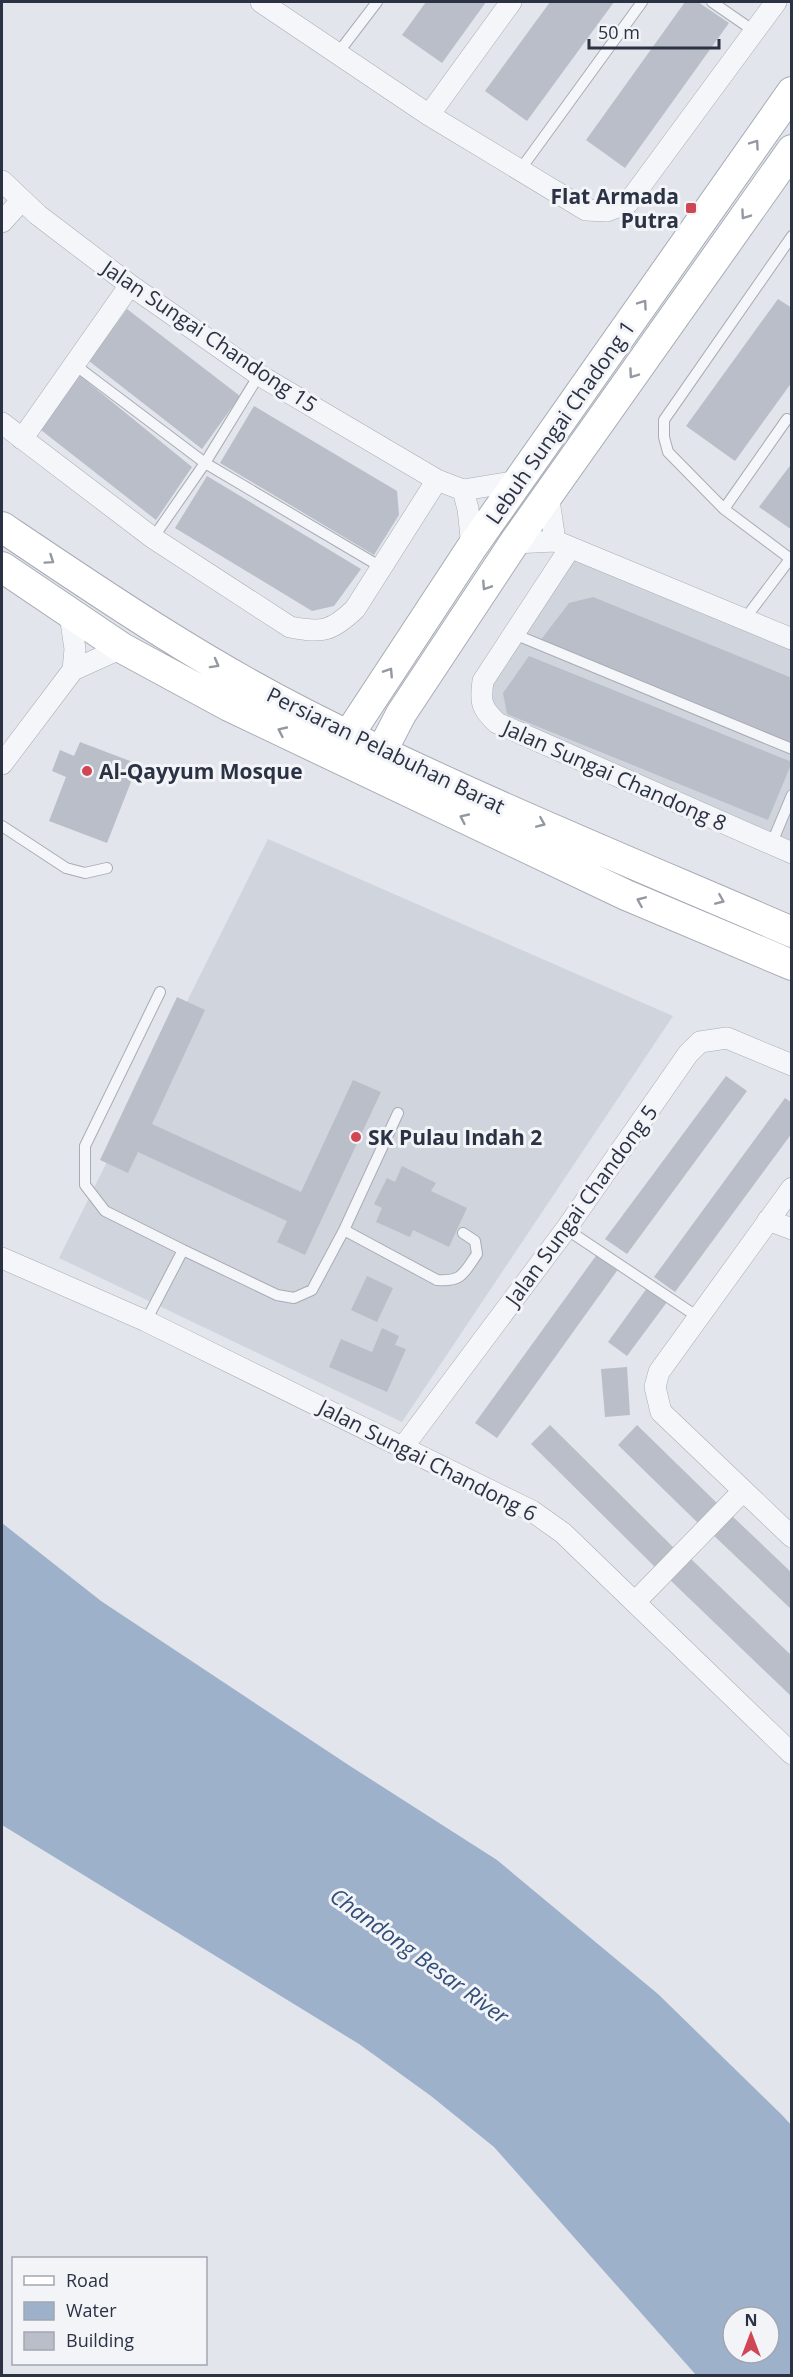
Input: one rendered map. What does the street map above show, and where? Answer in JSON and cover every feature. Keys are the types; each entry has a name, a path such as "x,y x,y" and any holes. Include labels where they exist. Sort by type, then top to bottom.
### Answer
{"street":[{"path":"261,2 429,115 586,210 608,211 628,203 776,2"},
{"path":"429,115 511,2"},
{"name":"Lebuh Sungai Chadong 1","path":"342,746 472,547 792,92"},
{"name":"Lebuh Sungai Chadong 1","path":"377,763 401,714 548,492 792,150"},
{"name":"Jalan Sungai Chandong 15","path":"2,181 38,215 130,285 260,375 437,480 463,490"},
{"path":"2,222 22,200"},
{"path":"22,439 130,285"},
{"path":"2,423 153,538 290,627 314,632 338,625 355,609 437,480"},
{"path":"472,547 468,509 463,490 519,481"},
{"path":"548,492 562,544"},
{"name":"Persiaran Pelabuhan Barat","path":"2,528 181,645 301,712 342,746"},
{"path":"514,543 562,544 792,639"},
{"name":"Jalan Sungai Chandong 8","path":"562,544 514,634 483,681 480,697 485,711 497,723 792,853"},
{"name":"Persiaran Pelabuhan Barat","path":"2,567 122,648 229,706 342,746 626,895 792,965"},
{"path":"70,615 75,650 73,670"},
{"path":"2,764 73,670 122,648"},
{"path":"301,712 321,719 342,717 367,706"},
{"path":"401,714 410,741 434,777"},
{"name":"Persiaran Pelabuhan Barat","path":"377,763 434,777 792,932"},
{"name":"Jalan Sungai Chandong 5","path":"404,1447 566,1229 688,1054 700,1042 727,1038 792,1065"},
{"path":"792,1188 659,1372 655,1387 661,1412 792,1537"},
{"path":"768,1220 792,1229"},
{"name":"Jalan Sungai Chandong 6","path":"2,1258 146,1320 532,1511 563,1533 636,1601 791,1754"},
{"path":"636,1601 743,1491"}],"lane":[{"path":"338,53 377,2"},
{"path":"520,170 642,2"},
{"path":"712,2 754,31"},
{"path":"744,620 791,560 724,509 669,452 664,437 664,420 792,236"},
{"path":"75,365 205,463 381,567"},
{"path":"153,538 205,463 260,375"},
{"path":"724,509 787,419"},
{"path":"514,634 792,749"},
{"path":"771,845 792,795"},
{"path":"2,826 66,868 86,873 107,868"},
{"path":"160,992 86,1146 86,1185 105,1211 277,1296 294,1298 312,1290 344,1230 398,1113"},
{"path":"566,1229 698,1317"},
{"path":"344,1230 437,1280 451,1281 462,1276 477,1254 475,1241 463,1233"},
{"path":"146,1320 183,1250"}],"shaded area":[{"path":"572,556 791,647 791,845 503,717 491,708 490,683"},
{"name":"SK Pulau Indah 2","path":"268,839 673,1016 402,1422 59,1258"}],"water":[{"name":"Chandong Besar River","path":"2,1523 101,1601 497,1860 658,1994 782,2115 792,2126 791,2375 696,2375 494,2147 431,2096 359,2044 2,1825"}],"building":[{"path":"426,2 486,2 442,63 402,35"},
{"path":"550,2 614,2 527,121 485,91"},
{"path":"685,2 698,2 729,23 625,168 586,140"},
{"path":"778,299 792,308 792,382 735,461 686,426"},
{"path":"127,309 240,396 202,449 89,361"},
{"path":"79,375 192,467 156,520 41,430"},
{"path":"254,406 397,491 399,515 374,555 220,463"},
{"path":"792,463 792,530 759,507"},
{"path":"207,476 361,569 334,606 312,611 175,528"},
{"path":"593,597 792,678 792,746 540,641 569,603"},
{"path":"529,656 792,762 768,820 507,714 503,693"},
{"path":"80,742 138,764 107,843 49,821 66,777 52,771 60,750 74,756"},
{"path":"177,997 205,1010 152,1124 301,1192 353,1080 381,1092 305,1255 277,1242 287,1221 138,1152 128,1173 100,1160"},
{"path":"726,1076 747,1091 627,1254 605,1239"},
{"path":"785,1098 792,1103 792,1133 675,1292 654,1277"},
{"path":"402,1166 436,1183 431,1191 467,1208 449,1247 413,1230 410,1237 376,1222 382,1208 374,1204 387,1178 395,1182"},
{"path":"598,1253 619,1268 497,1438 475,1423"},
{"path":"367,1276 393,1288 377,1322 351,1310"},
{"path":"647,1288 667,1302 627,1356 608,1342"},
{"path":"382,1328 399,1336 395,1345 406,1349 387,1392 329,1367 341,1339 372,1352"},
{"path":"627,1367 630,1415 605,1417 601,1369"},
{"path":"550,1425 676,1550 657,1569 531,1444"},
{"path":"637,1425 718,1504 698,1523 618,1445"},
{"path":"729,1513 792,1573 792,1610 710,1532"},
{"path":"689,1557 792,1656 792,1697 668,1578"}],"place":[{"name":"Flat Armada Putra","path":"691,208"},
{"name":"Al-Qayyum Mosque","path":"87,771"},
{"name":"SK Pulau Indah 2","path":"356,1137"}]}
